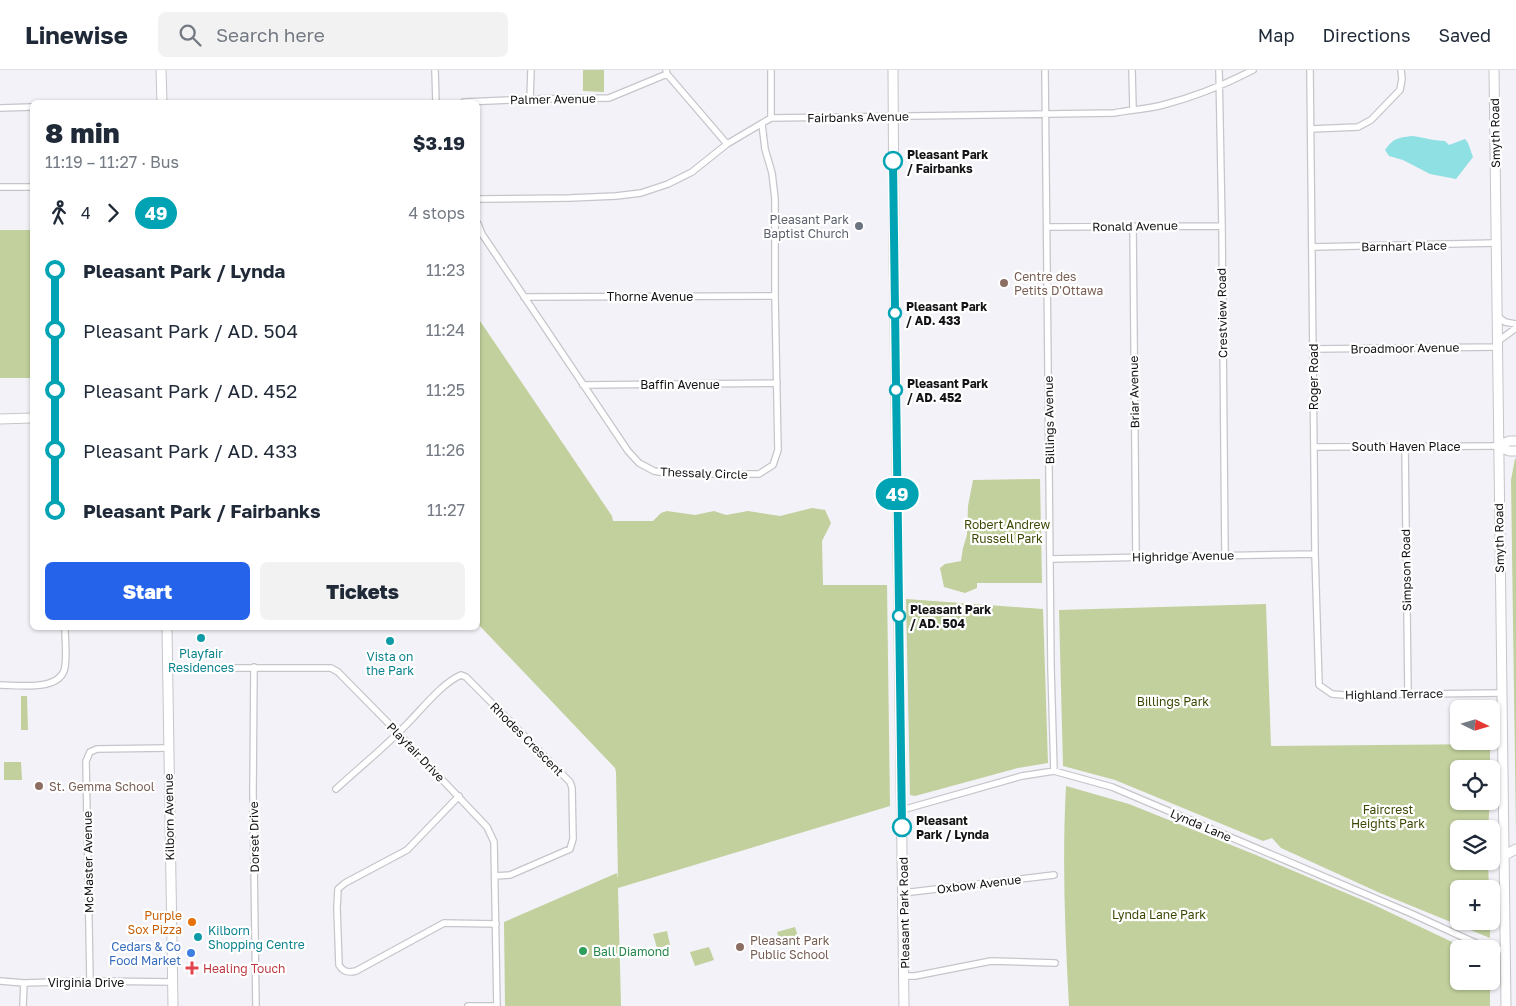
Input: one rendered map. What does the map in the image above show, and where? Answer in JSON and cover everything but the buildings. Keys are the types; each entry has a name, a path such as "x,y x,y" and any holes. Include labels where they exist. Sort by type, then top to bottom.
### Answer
{"street":[{"path":"161,70 162,100"},
{"path":"435,70 436,100"},
{"path":"530,99 531,70"},
{"path":"480,199 616,196 641,193 668,184 692,172 726,144 771,118 771,70"},
{"name":"Pleasant Park Road","path":"893,70 904,1006"},
{"name":"Billings Avenue","path":"1045,70 1054,771"},
{"path":"1132,70 1133,109"},
{"name":"Crestview Road","path":"1219,70 1224,555"},
{"name":"Fairbanks Avenue","path":"771,118 1114,113 1162,105 1231,82 1253,70"},
{"name":"Roger Road","path":"1310,70 1315,554 1319,684"},
{"path":"1311,129 1358,127 1371,120 1400,90 1402,70"},
{"name":"Smyth Road","path":"1494,70 1506,1006"},
{"path":"667,72 726,144"},
{"name":"Palmer Avenue","path":"480,101 609,98 667,72"},
{"path":"0,108 30,107"},
{"name":"Thessaly Circle","path":"480,229 583,385 628,451 639,463 654,471 672,474 759,474 773,465 778,450 775,198 762,124"},
{"path":"0,187 30,187"},
{"name":"Briar Avenue","path":"1132,226 1136,557"},
{"name":"Ronald Avenue","path":"1048,227 1222,226"},
{"name":"Barnhart Place","path":"1312,247 1496,243"},
{"name":"Thorne Avenue","path":"524,297 775,296"},
{"path":"1497,316 1505,322 1516,324"},
{"path":"1497,344 1516,328"},
{"name":"Broadmoor Avenue","path":"1313,349 1497,344"},
{"name":"Baffin Avenue","path":"583,385 777,383"},
{"path":"0,418 30,418"},
{"path":"1498,446 1509,441 1516,441"},
{"name":"Simpson Road","path":"1405,446 1408,693"},
{"path":"1498,446 1509,451 1516,451"},
{"name":"South Haven Place","path":"1314,447 1498,446"},
{"name":"Highridge Avenue","path":"1051,559 1315,554"},
{"path":"0,685 49,684 58,679 66,668 65,630"},
{"name":"Kilborn Avenue","path":"167,630 172,1006"},
{"name":"Dorset Drive","path":"254,667 253,792 256,1006"},
{"name":"Playfair Drive","path":"168,668 331,668 338,672 398,733 487,827 494,842 497,1006"},
{"name":"Rhodes Crescent","path":"398,733 430,700 461,675 466,677 570,782 572,788 573,839 570,849 510,875 495,876"},
{"name":"Highland Terrace","path":"1319,684 1332,694 1344,695 1501,693"},
{"path":"336,788 398,733"},
{"name":"McMaster Avenue","path":"90,981 86,761 90,752 97,749 168,748"},
{"name":"Lynda Lane","path":"902,810 1022,776 1054,771 1112,786 1469,940"},
{"path":"459,796 407,850 345,884 338,890 339,965 346,972 356,971 444,923 496,924"},
{"path":"1505,855 1516,850"},
{"path":"1505,855 1516,859"},
{"name":"Oxbow Avenue","path":"903,893 1054,875"},
{"name":"Lynda Lane","path":"1500,950 1506,950"},
{"path":"905,976 915,976 991,961 1055,963"},
{"name":"Virginia Drive","path":"0,981 24,983 90,981 172,982"},
{"path":"23,1006 24,983"},
{"path":"468,1006 497,1006"}],"green space":[{"path":"583,70 604,70 604,92 583,91"},
{"path":"0,230 30,230 30,378 0,378"},
{"path":"480,321 612,516 613,521 653,521 661,513 667,511 695,515 714,511 726,515 748,511 780,516 812,508 825,510 831,523 822,541 823,585 887,585 890,806 618,888 621,1006 505,1006 504,922 617,873 618,879 615,768 480,626"},
{"path":"1516,459 1516,834 1511,480"},
{"name":"Robert Andrew Russell Park","path":"1040,479 1042,583 977,583 977,588 965,593 944,587 940,568 945,564 961,561 967,535 968,506 973,480"},
{"path":"906,599 1043,609 1048,763 1018,768 915,796 910,795"},
{"name":"Billings Park","path":"1266,604 1271,746 1450,744 1450,750 1490,750 1490,760 1450,760 1450,810 1489,810 1489,820 1450,820 1450,870 1488,870 1489,880 1450,880 1450,922 1380,893 1281,848 1272,838 1263,841 1115,780 1063,766 1059,610"},
{"path":"21,696 27,696 28,730 21,730"},
{"path":"4,762 21,762 22,780 4,780"},
{"name":"Lynda Lane Park","path":"1066,786 1129,804 1372,904 1450,941 1450,990 1490,990 1490,1006 1069,1006 1064,896"},
{"path":"795,927 799,940 781,945 777,932"},
{"name":"Billings Park","path":"1470,930 1490,930 1490,938"},
{"path":"667,931 670,945 657,948 653,934"},
{"path":"709,947 714,960 695,966 690,952"}],"water":[{"path":"1412,136 1445,141 1449,145 1465,139 1473,157 1456,179 1430,174 1403,160 1389,156 1385,150 1391,143 1399,138"}],"bus line":[{"name":"49","path":"893,161 902,827"}],"place":[{"name":"Pleasant Park / Fairbanks","path":"893,161"},
{"name":"Pleasant Park Baptist Church","path":"859,226"},
{"name":"Centre des Petits D'Ottawa","path":"1004,283"},
{"name":"Pleasant Park / AD. 433","path":"895,313"},
{"name":"Pleasant Park / AD. 452","path":"896,390"},
{"name":"Pleasant Park / AD. 504","path":"899,616"},
{"name":"Playfair Residences","path":"201,638"},
{"name":"Vista on the Park","path":"390,641"},
{"name":"St. Gemma School","path":"39,786"},
{"name":"Pleasant Park / Lynda","path":"902,827"},
{"name":"Purple Sox Pizza","path":"192,922"},
{"name":"Kilborn Shopping Centre","path":"198,937"},
{"name":"Pleasant Park Public School","path":"740,947"},
{"name":"Ball Diamond","path":"583,951"},
{"name":"Cedars & Co Food Market","path":"191,953"},
{"name":"Healing Touch","path":"192,968"}],"park label":[{"name":"Faircrest Heights Park","path":"1388,816"}]}
